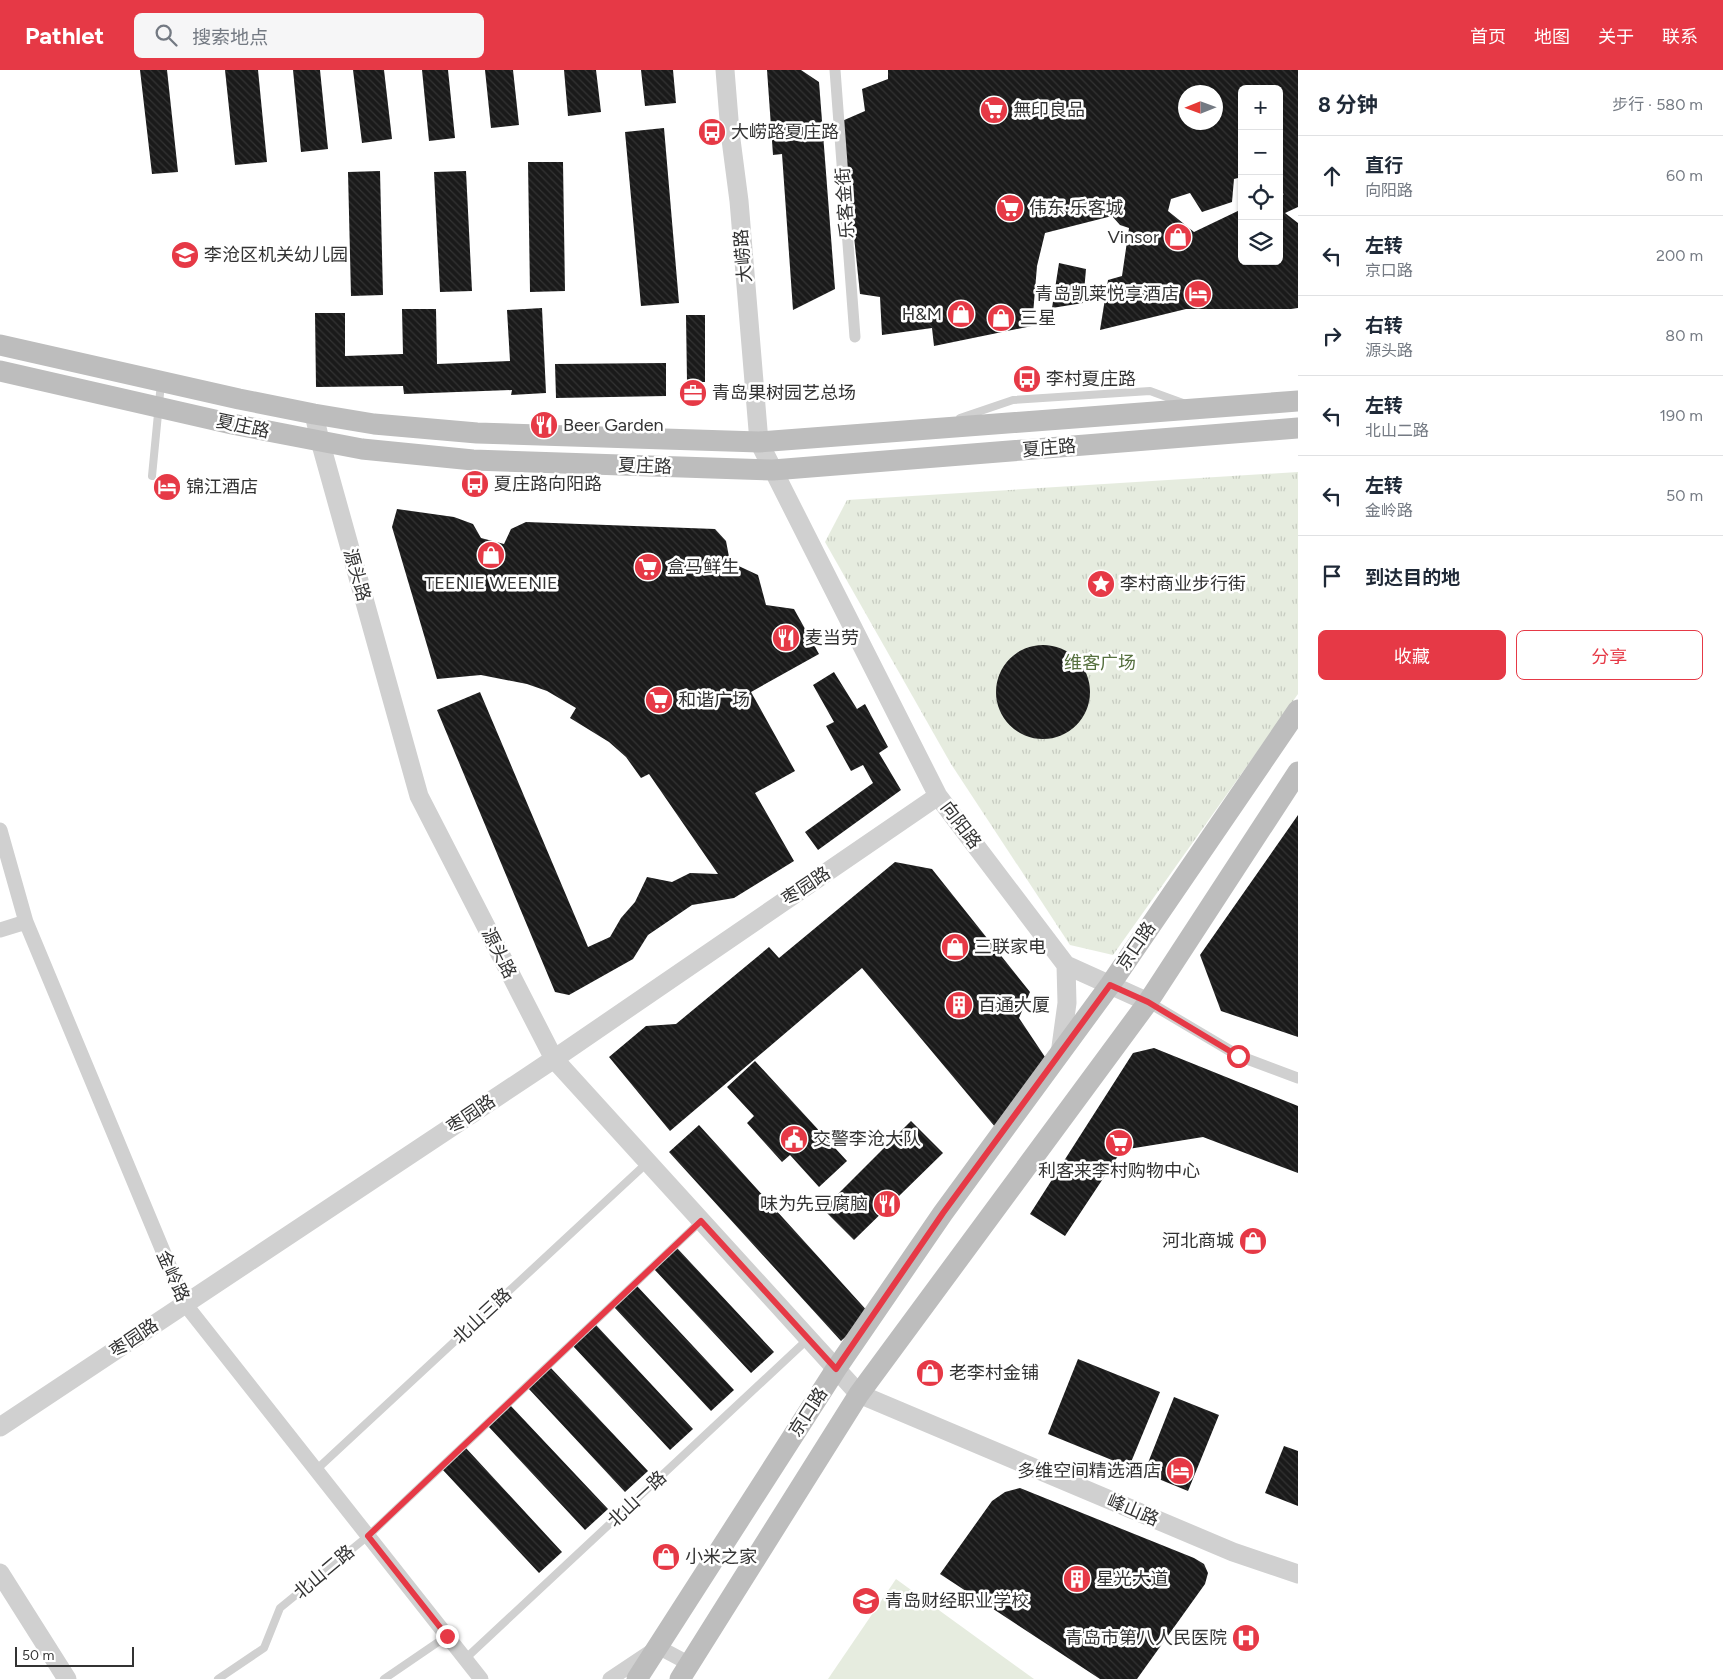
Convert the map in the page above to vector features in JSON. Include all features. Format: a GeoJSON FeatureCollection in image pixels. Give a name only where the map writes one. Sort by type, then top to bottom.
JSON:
{"type":"FeatureCollection","features":[{"type":"Feature","properties":{"kind":"main road","name":"夏庄路"},"geometry":{"type":"LineString","coordinates":[[0,345],[314,414],[374,424],[477,433],[759,442],[1298,401]]}},
{"type":"Feature","properties":{"kind":"main road","name":"夏庄路"},"geometry":{"type":"LineString","coordinates":[[0,371],[232,424],[362,449],[473,460],[773,470],[1298,428]]}},
{"type":"Feature","properties":{"kind":"main road","name":"京口路"},"geometry":{"type":"LineString","coordinates":[[637,1679],[836,1369],[943,1213],[1110,985],[1298,710]]}},
{"type":"Feature","properties":{"kind":"main road","name":"京口路"},"geometry":{"type":"LineString","coordinates":[[685,1671],[858,1394],[1148,1002],[1297,774]]}},
{"type":"Feature","properties":{"kind":"street","name":"大崂路"},"geometry":{"type":"LineString","coordinates":[[725,70],[730,132],[739,201],[759,442]]}},
{"type":"Feature","properties":{"kind":"street","name":"乐客金街"},"geometry":{"type":"LineString","coordinates":[[835,70],[855,337]]}},
{"type":"Feature","properties":{"kind":"street","name":"源头路"},"geometry":{"type":"LineString","coordinates":[[314,414],[419,796],[554,1058],[858,1394]]}},
{"type":"Feature","properties":{"kind":"street","name":"向阳路"},"geometry":{"type":"LineString","coordinates":[[759,442],[938,796],[1066,965],[1148,1002],[1238,1056],[1298,1078]]}},
{"type":"Feature","properties":{"kind":"street","name":"枣园路"},"geometry":{"type":"LineString","coordinates":[[0,1427],[554,1058],[938,796]]}},
{"type":"Feature","properties":{"kind":"street","name":"金岭路"},"geometry":{"type":"LineString","coordinates":[[0,830],[26,922],[185,1304],[481,1679]]}},
{"type":"Feature","properties":{"kind":"street"},"geometry":{"type":"LineString","coordinates":[[0,930],[26,922]]}},
{"type":"Feature","properties":{"kind":"street"},"geometry":{"type":"LineString","coordinates":[[1060,1054],[1067,1003],[1066,965]]}},
{"type":"Feature","properties":{"kind":"street","name":"峰山路"},"geometry":{"type":"LineString","coordinates":[[858,1394],[1233,1552],[1298,1574]]}},
{"type":"Feature","properties":{"kind":"street"},"geometry":{"type":"LineString","coordinates":[[0,1573],[67,1679]]}},
{"type":"Feature","properties":{"kind":"street"},"geometry":{"type":"LineString","coordinates":[[610,1679],[658,1647],[685,1671]]}},
{"type":"Feature","properties":{"kind":"lane"},"geometry":{"type":"LineString","coordinates":[[152,476],[161,381]]}},
{"type":"Feature","properties":{"kind":"lane","name":"北山三路"},"geometry":{"type":"LineString","coordinates":[[316,1470],[648,1162]]}},
{"type":"Feature","properties":{"kind":"lane","name":"北山二路"},"geometry":{"type":"LineString","coordinates":[[218,1679],[264,1648],[280,1608],[368,1536],[701,1221]]}},
{"type":"Feature","properties":{"kind":"lane","name":"北山一路"},"geometry":{"type":"LineString","coordinates":[[465,1659],[808,1339]]}},
{"type":"Feature","properties":{"kind":"lane"},"geometry":{"type":"LineString","coordinates":[[384,1679],[447,1636]]}},
{"type":"Feature","properties":{"kind":"green space","name":"维客广场"},"geometry":{"type":"Polygon","coordinates":[[[1298,472],[1298,694],[1113,955],[1070,945],[951,764],[825,542],[847,500],[1298,472]]]}},
{"type":"Feature","properties":{"kind":"green space"},"geometry":{"type":"Polygon","coordinates":[[[896,1579],[1034,1679],[828,1679],[896,1579]]]}},
{"type":"Feature","properties":{"kind":"building"},"geometry":{"type":"Polygon","coordinates":[[[140,70],[167,70],[178,172],[152,174],[140,70]]]}},
{"type":"Feature","properties":{"kind":"building"},"geometry":{"type":"Polygon","coordinates":[[[225,70],[258,70],[267,162],[235,165],[225,70]]]}},
{"type":"Feature","properties":{"kind":"building"},"geometry":{"type":"Polygon","coordinates":[[[293,70],[320,70],[328,149],[301,152],[293,70]]]}},
{"type":"Feature","properties":{"kind":"building"},"geometry":{"type":"Polygon","coordinates":[[[353,70],[384,70],[392,139],[362,143],[353,70]]]}},
{"type":"Feature","properties":{"kind":"building"},"geometry":{"type":"Polygon","coordinates":[[[422,70],[448,70],[455,138],[429,141],[422,70]]]}},
{"type":"Feature","properties":{"kind":"building"},"geometry":{"type":"Polygon","coordinates":[[[485,70],[513,70],[519,125],[491,128],[485,70]]]}},
{"type":"Feature","properties":{"kind":"building"},"geometry":{"type":"Polygon","coordinates":[[[564,70],[596,70],[601,112],[568,116],[564,70]]]}},
{"type":"Feature","properties":{"kind":"building"},"geometry":{"type":"Polygon","coordinates":[[[641,70],[673,70],[676,103],[645,106],[641,70]]]}},
{"type":"Feature","properties":{"kind":"building"},"geometry":{"type":"Polygon","coordinates":[[[767,70],[801,70],[819,82],[835,289],[793,310],[782,154],[773,155],[767,70]]]}},
{"type":"Feature","properties":{"kind":"building","name":"伟东·乐客城"},"geometry":{"type":"Polygon","coordinates":[[[888,70],[1298,70],[1298,207],[1285,213],[1298,223],[1298,308],[1186,309],[1100,330],[1108,280],[1122,276],[1129,228],[1120,225],[1112,216],[1045,233],[1037,266],[1032,326],[934,346],[932,328],[882,335],[880,297],[860,294],[842,121],[865,111],[862,89],[888,79],[888,70]]]}},
{"type":"Feature","properties":{"kind":"building"},"geometry":{"type":"Polygon","coordinates":[[[664,128],[679,303],[641,306],[625,132],[664,128]]]}},
{"type":"Feature","properties":{"kind":"building"},"geometry":{"type":"Polygon","coordinates":[[[528,162],[563,162],[565,291],[530,292],[528,162]]]}},
{"type":"Feature","properties":{"kind":"building"},"geometry":{"type":"Polygon","coordinates":[[[380,171],[383,295],[351,296],[348,172],[380,171]]]}},
{"type":"Feature","properties":{"kind":"building"},"geometry":{"type":"Polygon","coordinates":[[[466,171],[472,291],[440,292],[434,172],[466,171]]]}},
{"type":"Feature","properties":{"kind":"building"},"geometry":{"type":"Polygon","coordinates":[[[1059,263],[1086,269],[1083,303],[1052,308],[1059,263]]]}},
{"type":"Feature","properties":{"kind":"building"},"geometry":{"type":"Polygon","coordinates":[[[542,308],[546,393],[511,395],[512,390],[404,394],[403,386],[316,387],[315,313],[345,313],[345,356],[403,354],[402,309],[436,309],[437,364],[510,361],[507,310],[542,308]]]}},
{"type":"Feature","properties":{"kind":"building"},"geometry":{"type":"Polygon","coordinates":[[[686,315],[705,315],[705,382],[687,382],[686,315]]]}},
{"type":"Feature","properties":{"kind":"building"},"geometry":{"type":"Polygon","coordinates":[[[666,363],[666,396],[556,398],[555,364],[666,363]]]}},
{"type":"Feature","properties":{"kind":"building","name":"和谐广场"},"geometry":{"type":"Polygon","coordinates":[[[397,509],[454,517],[473,524],[481,538],[504,544],[511,529],[526,522],[715,529],[726,541],[730,562],[758,575],[766,605],[794,609],[819,654],[751,692],[795,771],[755,793],[794,861],[734,898],[692,905],[648,935],[633,959],[569,995],[555,992],[437,710],[480,692],[588,947],[610,937],[621,918],[635,902],[647,877],[672,882],[690,873],[718,874],[649,774],[641,778],[626,757],[609,742],[570,718],[576,708],[547,691],[527,684],[481,675],[437,679],[392,527],[397,509]]]}},
{"type":"Feature","properties":{"kind":"building"},"geometry":{"type":"Polygon","coordinates":[[[1043,645],[1061,648],[1076,659],[1087,674],[1090,692],[1087,710],[1076,725],[1061,736],[1043,739],[1025,736],[1010,725],[999,710],[996,692],[999,674],[1010,659],[1025,648],[1043,645]]]}},
{"type":"Feature","properties":{"kind":"building"},"geometry":{"type":"Polygon","coordinates":[[[834,672],[857,709],[865,704],[888,747],[879,753],[901,790],[818,850],[805,832],[873,783],[863,765],[851,771],[826,726],[834,722],[813,685],[834,672]]]}},
{"type":"Feature","properties":{"kind":"building"},"geometry":{"type":"Polygon","coordinates":[[[1298,815],[1298,1037],[1221,1011],[1200,955],[1298,815]]]}},
{"type":"Feature","properties":{"kind":"building","name":"百通大厦"},"geometry":{"type":"Polygon","coordinates":[[[895,862],[932,869],[1030,992],[1019,1018],[1045,1057],[996,1128],[862,968],[670,1131],[609,1057],[646,1026],[676,1024],[769,947],[779,958],[895,862]]]}},
{"type":"Feature","properties":{"kind":"building","name":"利客来李村购物中心"},"geometry":{"type":"Polygon","coordinates":[[[1154,1048],[1298,1106],[1298,1173],[1203,1137],[1122,1150],[1065,1236],[1030,1214],[1133,1053],[1154,1048]]]}},
{"type":"Feature","properties":{"kind":"building","name":"交警李沧大队"},"geometry":{"type":"Polygon","coordinates":[[[755,1061],[847,1161],[819,1187],[790,1155],[782,1162],[747,1123],[754,1116],[727,1087],[755,1061]]]}},
{"type":"Feature","properties":{"kind":"building"},"geometry":{"type":"Polygon","coordinates":[[[911,1121],[943,1153],[854,1240],[823,1209],[911,1121]]]}},
{"type":"Feature","properties":{"kind":"building"},"geometry":{"type":"Polygon","coordinates":[[[699,1125],[870,1314],[841,1341],[669,1152],[699,1125]]]}},
{"type":"Feature","properties":{"kind":"building"},"geometry":{"type":"Polygon","coordinates":[[[677,1248],[774,1352],[751,1373],[654,1269],[677,1248]]]}},
{"type":"Feature","properties":{"kind":"building"},"geometry":{"type":"Polygon","coordinates":[[[637,1286],[734,1390],[711,1411],[614,1307],[637,1286]]]}},
{"type":"Feature","properties":{"kind":"building"},"geometry":{"type":"Polygon","coordinates":[[[596,1325],[693,1429],[670,1450],[573,1346],[596,1325]]]}},
{"type":"Feature","properties":{"kind":"building"},"geometry":{"type":"Polygon","coordinates":[[[1078,1359],[1160,1392],[1129,1467],[1048,1434],[1078,1359]]]}},
{"type":"Feature","properties":{"kind":"building"},"geometry":{"type":"Polygon","coordinates":[[[550,1367],[648,1471],[625,1492],[528,1388],[550,1367]]]}},
{"type":"Feature","properties":{"kind":"building"},"geometry":{"type":"Polygon","coordinates":[[[1174,1397],[1219,1415],[1188,1491],[1144,1473],[1174,1397]]]}},
{"type":"Feature","properties":{"kind":"building"},"geometry":{"type":"Polygon","coordinates":[[[510,1405],[608,1509],[585,1530],[488,1426],[510,1405]]]}},
{"type":"Feature","properties":{"kind":"building"},"geometry":{"type":"Polygon","coordinates":[[[1284,1446],[1298,1451],[1298,1506],[1265,1493],[1284,1446]]]}},
{"type":"Feature","properties":{"kind":"building"},"geometry":{"type":"Polygon","coordinates":[[[465,1447],[562,1552],[539,1573],[442,1469],[465,1447]]]}},
{"type":"Feature","properties":{"kind":"building","name":"星光大道"},"geometry":{"type":"Polygon","coordinates":[[[1020,1488],[1194,1558],[1204,1564],[1208,1573],[1205,1584],[1137,1679],[1100,1679],[940,1574],[992,1501],[1005,1492],[1020,1488]]]}},
{"type":"Feature","properties":{"kind":"place","name":"無印良品"},"geometry":{"type":"Point","coordinates":[994,110]}},
{"type":"Feature","properties":{"kind":"place","name":"大崂路夏庄路"},"geometry":{"type":"Point","coordinates":[712,132]}},
{"type":"Feature","properties":{"kind":"place","name":"伟东·乐客城"},"geometry":{"type":"Point","coordinates":[1010,208]}},
{"type":"Feature","properties":{"kind":"place","name":"Vinsor"},"geometry":{"type":"Point","coordinates":[1178,237]}},
{"type":"Feature","properties":{"kind":"place","name":"李沧区机关幼儿园"},"geometry":{"type":"Point","coordinates":[185,255]}},
{"type":"Feature","properties":{"kind":"place","name":"青岛凯莱悦享酒店"},"geometry":{"type":"Point","coordinates":[1198,294]}},
{"type":"Feature","properties":{"kind":"place","name":"H&M"},"geometry":{"type":"Point","coordinates":[961,314]}},
{"type":"Feature","properties":{"kind":"place","name":"三星"},"geometry":{"type":"Point","coordinates":[1001,318]}},
{"type":"Feature","properties":{"kind":"place","name":"李村夏庄路"},"geometry":{"type":"Point","coordinates":[1027,379]}},
{"type":"Feature","properties":{"kind":"place","name":"青岛果树园艺总场"},"geometry":{"type":"Point","coordinates":[693,393]}},
{"type":"Feature","properties":{"kind":"place","name":"Beer Garden"},"geometry":{"type":"Point","coordinates":[544,425]}},
{"type":"Feature","properties":{"kind":"place","name":"夏庄路向阳路"},"geometry":{"type":"Point","coordinates":[475,484]}},
{"type":"Feature","properties":{"kind":"place","name":"锦江酒店"},"geometry":{"type":"Point","coordinates":[167,487]}},
{"type":"Feature","properties":{"kind":"place","name":"TEENIE WEENIE"},"geometry":{"type":"Point","coordinates":[491,555]}},
{"type":"Feature","properties":{"kind":"place","name":"盒马鲜生"},"geometry":{"type":"Point","coordinates":[648,567]}},
{"type":"Feature","properties":{"kind":"place","name":"李村商业步行街"},"geometry":{"type":"Point","coordinates":[1101,584]}},
{"type":"Feature","properties":{"kind":"place","name":"麦当劳"},"geometry":{"type":"Point","coordinates":[786,638]}},
{"type":"Feature","properties":{"kind":"place","name":"和谐广场"},"geometry":{"type":"Point","coordinates":[659,700]}},
{"type":"Feature","properties":{"kind":"place","name":"三联家电"},"geometry":{"type":"Point","coordinates":[955,947]}},
{"type":"Feature","properties":{"kind":"place","name":"百通大厦"},"geometry":{"type":"Point","coordinates":[959,1005]}},
{"type":"Feature","properties":{"kind":"place","name":"交警李沧大队"},"geometry":{"type":"Point","coordinates":[794,1139]}},
{"type":"Feature","properties":{"kind":"place","name":"利客来李村购物中心"},"geometry":{"type":"Point","coordinates":[1119,1143]}},
{"type":"Feature","properties":{"kind":"place","name":"味为先豆腐脑"},"geometry":{"type":"Point","coordinates":[887,1204]}},
{"type":"Feature","properties":{"kind":"place","name":"河北商城"},"geometry":{"type":"Point","coordinates":[1253,1241]}},
{"type":"Feature","properties":{"kind":"place","name":"老李村金铺"},"geometry":{"type":"Point","coordinates":[930,1373]}},
{"type":"Feature","properties":{"kind":"place","name":"多维空间精选酒店"},"geometry":{"type":"Point","coordinates":[1180,1471]}},
{"type":"Feature","properties":{"kind":"place","name":"小米之家"},"geometry":{"type":"Point","coordinates":[666,1557]}},
{"type":"Feature","properties":{"kind":"place","name":"星光大道"},"geometry":{"type":"Point","coordinates":[1077,1579]}},
{"type":"Feature","properties":{"kind":"place","name":"青岛财经职业学校"},"geometry":{"type":"Point","coordinates":[866,1601]}},
{"type":"Feature","properties":{"kind":"place","name":"青岛市第八人民医院"},"geometry":{"type":"Point","coordinates":[1246,1638]}},
{"type":"Feature","properties":{"kind":"route"},"geometry":{"type":"LineString","coordinates":[[447,1636],[368,1536],[701,1221],[836,1369],[943,1213],[1110,985],[1148,1002],[1238,1056]]}}]}
